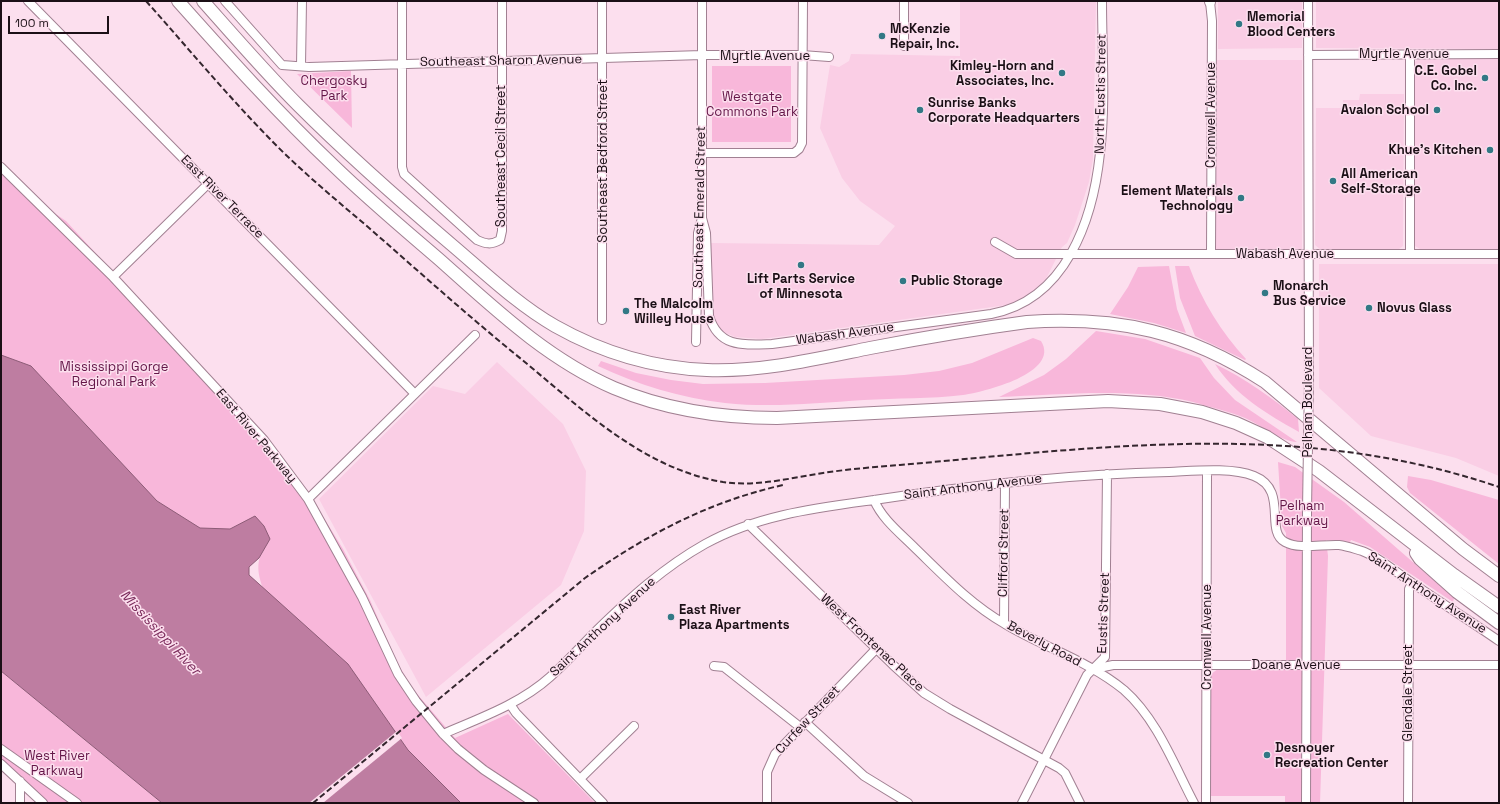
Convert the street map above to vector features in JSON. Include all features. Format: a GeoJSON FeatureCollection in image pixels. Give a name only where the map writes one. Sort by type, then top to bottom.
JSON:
{"type":"FeatureCollection","features":[{"type":"Feature","properties":{"kind":"highway"},"geometry":{"type":"LineString","coordinates":[[178,1],[257,89],[332,165],[502,316],[559,359],[616,389],[674,407],[703,413],[741,417],[805,416],[1108,401],[1143,402],[1183,408],[1222,418],[1274,441],[1318,471],[1499,607]]}},
{"type":"Feature","properties":{"kind":"highway"},"geometry":{"type":"LineString","coordinates":[[203,1],[301,108],[423,220],[487,276],[531,310],[557,327],[596,346],[630,358],[663,366],[704,370],[736,370],[789,363],[1003,325],[1060,320],[1101,321],[1157,331],[1190,342],[1242,367],[1282,394],[1463,550],[1499,576]]}},
{"type":"Feature","properties":{"kind":"highway"},"geometry":{"type":"LineString","coordinates":[[1408,540],[1420,558],[1457,592],[1499,623]]}},
{"type":"Feature","properties":{"kind":"street","name":"East River Terrace"},"geometry":{"type":"LineString","coordinates":[[28,1],[209,183],[415,394]]}},
{"type":"Feature","properties":{"kind":"street","name":"Southeast Sharon Avenue"},"geometry":{"type":"LineString","coordinates":[[225,1],[282,65],[402,64],[702,56]]}},
{"type":"Feature","properties":{"kind":"street"},"geometry":{"type":"LineString","coordinates":[[301,66],[302,1]]}},
{"type":"Feature","properties":{"kind":"street"},"geometry":{"type":"LineString","coordinates":[[402,1],[402,64]]}},
{"type":"Feature","properties":{"kind":"street","name":"Southeast Cecil Street"},"geometry":{"type":"LineString","coordinates":[[402,64],[402,167],[404,174],[477,240],[486,244],[494,243],[500,240],[502,1]]}},
{"type":"Feature","properties":{"kind":"street","name":"Southeast Bedford Street"},"geometry":{"type":"LineString","coordinates":[[602,1],[602,320]]}},
{"type":"Feature","properties":{"kind":"street","name":"Southeast Emerald Street"},"geometry":{"type":"LineString","coordinates":[[696,342],[698,233],[702,218],[702,1]]}},
{"type":"Feature","properties":{"kind":"street"},"geometry":{"type":"LineString","coordinates":[[701,153],[794,153],[799,149],[802,143],[803,1]]}},
{"type":"Feature","properties":{"kind":"street"},"geometry":{"type":"LineString","coordinates":[[904,1],[904,46]]}},
{"type":"Feature","properties":{"kind":"street","name":"North Eustis Street"},"geometry":{"type":"LineString","coordinates":[[1070,254],[1079,235],[1094,192],[1102,132],[1102,1]]}},
{"type":"Feature","properties":{"kind":"street","name":"Cromwell Avenue"},"geometry":{"type":"LineString","coordinates":[[1209,254],[1212,21],[1210,1]]}},
{"type":"Feature","properties":{"kind":"street","name":"Pelham Boulevard"},"geometry":{"type":"LineString","coordinates":[[1306,803],[1309,378],[1308,1]]}},
{"type":"Feature","properties":{"kind":"street"},"geometry":{"type":"LineString","coordinates":[[1410,54],[1410,253]]}},
{"type":"Feature","properties":{"kind":"street","name":"Myrtle Avenue"},"geometry":{"type":"LineString","coordinates":[[1308,55],[1499,54]]}},
{"type":"Feature","properties":{"kind":"street","name":"Myrtle Avenue"},"geometry":{"type":"LineString","coordinates":[[702,56],[802,55],[829,57]]}},
{"type":"Feature","properties":{"kind":"street","name":"East River Parkway"},"geometry":{"type":"LineString","coordinates":[[1,166],[113,277],[264,440],[308,499],[362,597],[398,674],[416,701],[444,734],[484,770],[534,803]]}},
{"type":"Feature","properties":{"kind":"street"},"geometry":{"type":"LineString","coordinates":[[113,277],[209,183]]}},
{"type":"Feature","properties":{"kind":"street","name":"Wabash Avenue"},"geometry":{"type":"LineString","coordinates":[[702,218],[706,233],[708,316],[712,328],[720,337],[745,345],[772,344],[1003,312],[1024,303],[1042,292],[1057,275],[1070,254]]}},
{"type":"Feature","properties":{"kind":"street","name":"Wabash Avenue"},"geometry":{"type":"LineString","coordinates":[[995,242],[1016,254],[1499,254]]}},
{"type":"Feature","properties":{"kind":"street"},"geometry":{"type":"LineString","coordinates":[[308,499],[474,335]]}},
{"type":"Feature","properties":{"kind":"street","name":"Cromwell Avenue"},"geometry":{"type":"LineString","coordinates":[[1206,803],[1208,665],[1207,471]]}},
{"type":"Feature","properties":{"kind":"street","name":"Saint Anthony Avenue"},"geometry":{"type":"LineString","coordinates":[[444,734],[510,704],[548,678],[637,592],[664,570],[714,539],[748,524],[795,512],[936,490],[1107,474],[1207,471],[1241,473],[1258,477],[1272,494],[1275,506],[1276,527],[1279,537],[1286,543],[1307,546],[1340,545],[1368,554],[1499,641]]}},
{"type":"Feature","properties":{"kind":"street","name":"Eustis Street"},"geometry":{"type":"LineString","coordinates":[[1022,803],[1087,675],[1094,670],[1105,657],[1107,474]]}},
{"type":"Feature","properties":{"kind":"street","name":"Clifford Street"},"geometry":{"type":"LineString","coordinates":[[1004,623],[1005,483]]}},
{"type":"Feature","properties":{"kind":"street","name":"Beverly Road"},"geometry":{"type":"LineString","coordinates":[[874,500],[882,515],[946,578],[980,607],[1004,623],[1094,670],[1124,690],[1155,727],[1194,803]]}},
{"type":"Feature","properties":{"kind":"street","name":"West Frontenac Place"},"geometry":{"type":"LineString","coordinates":[[748,524],[876,650],[909,680],[943,705],[1045,760],[1065,773],[1080,803]]}},
{"type":"Feature","properties":{"kind":"street","name":"Glendale Street"},"geometry":{"type":"LineString","coordinates":[[1408,803],[1409,589],[1412,583]]}},
{"type":"Feature","properties":{"kind":"street","name":"Curfew Street"},"geometry":{"type":"LineString","coordinates":[[767,803],[767,780],[770,763],[780,748],[876,650]]}},
{"type":"Feature","properties":{"kind":"street","name":"Doane Avenue"},"geometry":{"type":"LineString","coordinates":[[1094,670],[1113,665],[1499,665]]}},
{"type":"Feature","properties":{"kind":"street"},"geometry":{"type":"LineString","coordinates":[[714,666],[724,667],[802,725],[864,776],[908,803]]}},
{"type":"Feature","properties":{"kind":"street"},"geometry":{"type":"LineString","coordinates":[[510,704],[516,713],[603,803]]}},
{"type":"Feature","properties":{"kind":"street"},"geometry":{"type":"LineString","coordinates":[[580,779],[634,726]]}},
{"type":"Feature","properties":{"kind":"street"},"geometry":{"type":"LineString","coordinates":[[1,749],[77,803]]}},
{"type":"Feature","properties":{"kind":"street"},"geometry":{"type":"LineString","coordinates":[[1,764],[43,803]]}},
{"type":"Feature","properties":{"kind":"street"},"geometry":{"type":"LineString","coordinates":[[20,781],[20,803]]}},
{"type":"Feature","properties":{"kind":"shaded area"},"geometry":{"type":"Polygon","coordinates":[[[960,1],[1096,1],[1093,159],[1089,182],[1075,225],[1067,243],[1062,247],[1046,279],[1029,295],[1007,305],[762,339],[735,337],[717,329],[711,313],[711,243],[879,245],[895,226],[860,201],[842,178],[820,128],[830,65],[839,67],[849,61],[851,54],[960,56],[960,1]]]}},
{"type":"Feature","properties":{"kind":"shaded area"},"geometry":{"type":"Polygon","coordinates":[[[1218,1],[1302,1],[1302,48],[1218,49],[1218,1]]]}},
{"type":"Feature","properties":{"kind":"shaded area"},"geometry":{"type":"Polygon","coordinates":[[[1316,1],[1499,1],[1499,49],[1316,48],[1316,1]]]}},
{"type":"Feature","properties":{"kind":"shaded area"},"geometry":{"type":"Polygon","coordinates":[[[1419,58],[1499,59],[1499,249],[1420,249],[1415,246],[1414,63],[1419,58]]]}},
{"type":"Feature","properties":{"kind":"shaded area"},"geometry":{"type":"Polygon","coordinates":[[[1215,60],[1302,60],[1302,249],[1216,250],[1215,60]]]}},
{"type":"Feature","properties":{"kind":"shaded area"},"geometry":{"type":"Polygon","coordinates":[[[1360,94],[1404,94],[1403,246],[1399,249],[1321,250],[1315,245],[1316,108],[1343,108],[1343,100],[1359,100],[1360,94]]]}},
{"type":"Feature","properties":{"kind":"shaded area"},"geometry":{"type":"Polygon","coordinates":[[[1319,264],[1499,264],[1499,476],[1456,458],[1371,436],[1319,388],[1319,264]]]}},
{"type":"Feature","properties":{"kind":"shaded area"},"geometry":{"type":"Polygon","coordinates":[[[497,362],[563,424],[586,471],[584,531],[561,585],[426,697],[319,499],[433,386],[465,394],[497,362]]]}},
{"type":"Feature","properties":{"kind":"green space","name":"Westgate Commons Park"},"geometry":{"type":"Polygon","coordinates":[[[712,66],[791,66],[791,142],[712,142],[712,66]]]}},
{"type":"Feature","properties":{"kind":"green space","name":"Chergosky Park"},"geometry":{"type":"Polygon","coordinates":[[[351,71],[352,128],[297,74],[351,71]]]}},
{"type":"Feature","properties":{"kind":"green space","name":"Mississippi Gorge Regional Park"},"geometry":{"type":"Polygon","coordinates":[[[1,174],[15,186],[66,221],[272,445],[316,505],[343,549],[370,600],[398,664],[412,688],[455,738],[508,714],[595,803],[456,803],[265,595],[258,568],[260,556],[266,541],[194,530],[99,456],[1,359],[1,174]]]}},
{"type":"Feature","properties":{"kind":"green space"},"geometry":{"type":"Polygon","coordinates":[[[1169,266],[1177,309],[1186,333],[1154,323],[1110,314],[1128,287],[1138,267],[1169,266]]]}},
{"type":"Feature","properties":{"kind":"green space"},"geometry":{"type":"Polygon","coordinates":[[[1175,266],[1189,266],[1200,292],[1213,316],[1228,338],[1246,359],[1245,360],[1195,336],[1180,298],[1175,266]]]}},
{"type":"Feature","properties":{"kind":"green space"},"geometry":{"type":"Polygon","coordinates":[[[1096,331],[1145,339],[1200,358],[1214,378],[1235,400],[1297,442],[1277,436],[1251,421],[1226,411],[1169,397],[1121,393],[1096,393],[999,397],[1044,375],[1066,359],[1096,331]]]}},
{"type":"Feature","properties":{"kind":"green space"},"geometry":{"type":"Polygon","coordinates":[[[1033,338],[1041,341],[1044,352],[1040,363],[1031,371],[1017,379],[987,390],[963,395],[939,397],[777,405],[725,403],[692,398],[660,390],[598,366],[601,361],[636,373],[671,380],[703,384],[765,383],[904,375],[939,371],[972,363],[1033,338]]]}},
{"type":"Feature","properties":{"kind":"green space"},"geometry":{"type":"Polygon","coordinates":[[[1215,364],[1258,389],[1298,419],[1299,432],[1252,403],[1232,385],[1215,364]]]}},
{"type":"Feature","properties":{"kind":"green space","name":"Pelham Parkway"},"geometry":{"type":"Polygon","coordinates":[[[1278,462],[1295,467],[1344,502],[1454,598],[1453,602],[1370,547],[1351,540],[1350,542],[1326,540],[1328,556],[1320,803],[1285,803],[1285,796],[1210,796],[1211,674],[1218,669],[1286,669],[1286,533],[1282,526],[1278,462]]]}},
{"type":"Feature","properties":{"kind":"green space"},"geometry":{"type":"Polygon","coordinates":[[[1408,476],[1431,480],[1499,500],[1499,564],[1410,493],[1407,487],[1408,476]]]}},
{"type":"Feature","properties":{"kind":"green space","name":"West River Parkway"},"geometry":{"type":"Polygon","coordinates":[[[1,671],[162,803],[48,803],[1,759],[1,671]]]}},
{"type":"Feature","properties":{"kind":"water","name":"Mississippi River"},"geometry":{"type":"Polygon","coordinates":[[[1,355],[31,366],[157,501],[200,528],[230,529],[255,516],[264,526],[270,539],[259,558],[249,567],[249,575],[348,664],[408,750],[461,803],[162,803],[1,671],[1,355]]]}},
{"type":"Feature","properties":{"kind":"pier"},"geometry":{"type":"Polygon","coordinates":[[[397,731],[402,738],[323,803],[309,803],[397,731]]]}},
{"type":"Feature","properties":{"kind":"railway"},"geometry":{"type":"LineString","coordinates":[[146,1],[207,71],[282,151],[459,307],[562,394],[612,432],[637,449],[664,463],[693,475],[723,482],[761,483],[852,469],[1052,451],[1127,446],[1201,444],[1276,445],[1350,452],[1424,466],[1499,487]]}},
{"type":"Feature","properties":{"kind":"railway"},"geometry":{"type":"LineString","coordinates":[[313,803],[585,578],[632,547],[680,521],[729,501],[783,485]]}},
{"type":"Feature","properties":{"kind":"place","name":"Memorial Blood Centers"},"geometry":{"type":"Point","coordinates":[1239,24]}},
{"type":"Feature","properties":{"kind":"place","name":"McKenzie Repair, Inc."},"geometry":{"type":"Point","coordinates":[882,36]}},
{"type":"Feature","properties":{"kind":"place","name":"Kimley-Horn and Associates, Inc."},"geometry":{"type":"Point","coordinates":[1062,73]}},
{"type":"Feature","properties":{"kind":"place","name":"C.E. Gobel Co. Inc."},"geometry":{"type":"Point","coordinates":[1485,78]}},
{"type":"Feature","properties":{"kind":"place","name":"Sunrise Banks Corporate Headquarters"},"geometry":{"type":"Point","coordinates":[920,110]}},
{"type":"Feature","properties":{"kind":"place","name":"Avalon School"},"geometry":{"type":"Point","coordinates":[1437,110]}},
{"type":"Feature","properties":{"kind":"place","name":"Khue's Kitchen"},"geometry":{"type":"Point","coordinates":[1490,150]}},
{"type":"Feature","properties":{"kind":"place","name":"All American Self-Storage"},"geometry":{"type":"Point","coordinates":[1333,181]}},
{"type":"Feature","properties":{"kind":"place","name":"Element Materials Technology"},"geometry":{"type":"Point","coordinates":[1241,198]}},
{"type":"Feature","properties":{"kind":"place","name":"Lift Parts Service of Minnesota"},"geometry":{"type":"Point","coordinates":[801,265]}},
{"type":"Feature","properties":{"kind":"place","name":"Public Storage"},"geometry":{"type":"Point","coordinates":[903,281]}},
{"type":"Feature","properties":{"kind":"place","name":"Monarch Bus Service"},"geometry":{"type":"Point","coordinates":[1265,293]}},
{"type":"Feature","properties":{"kind":"place","name":"Novus Glass"},"geometry":{"type":"Point","coordinates":[1369,308]}},
{"type":"Feature","properties":{"kind":"place","name":"The Malcolm Willey House"},"geometry":{"type":"Point","coordinates":[626,311]}},
{"type":"Feature","properties":{"kind":"place","name":"East River Plaza Apartments"},"geometry":{"type":"Point","coordinates":[671,617]}},
{"type":"Feature","properties":{"kind":"place","name":"Desnoyer Recreation Center"},"geometry":{"type":"Point","coordinates":[1267,755]}}]}
